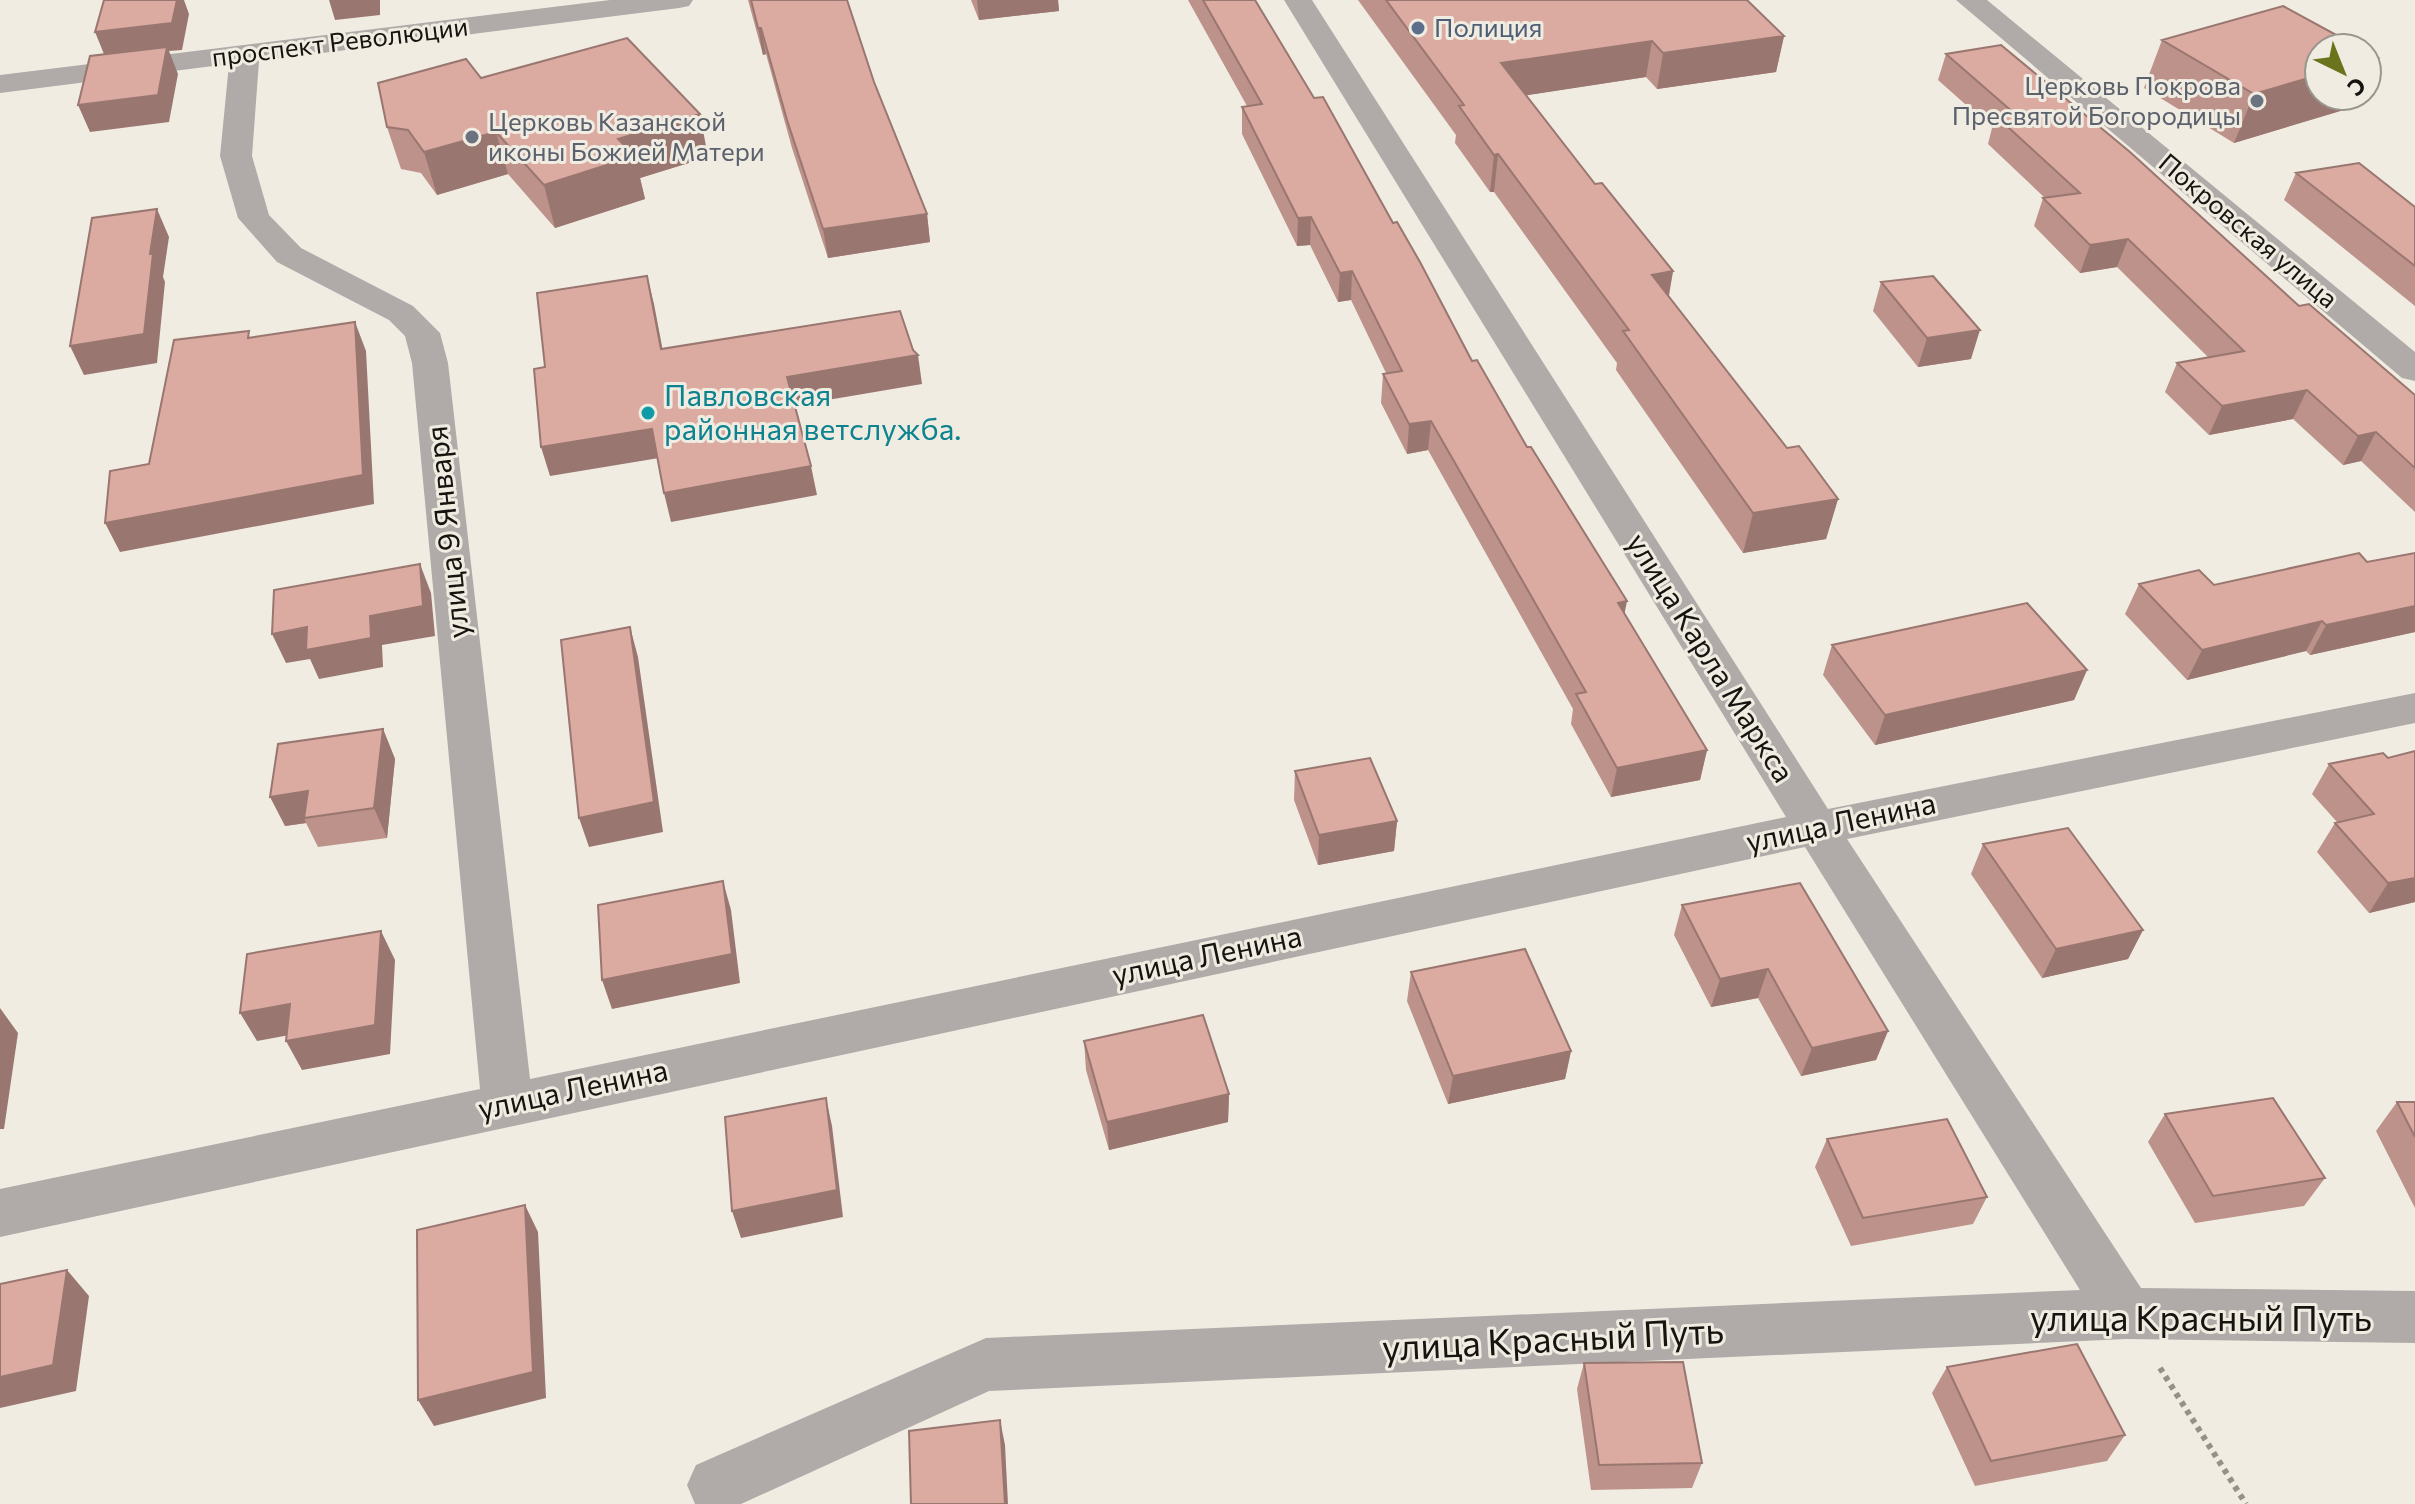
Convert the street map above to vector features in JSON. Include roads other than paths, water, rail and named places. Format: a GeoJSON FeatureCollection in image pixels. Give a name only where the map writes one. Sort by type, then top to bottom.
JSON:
{"type":"FeatureCollection","features":[{"type":"Feature","properties":{"kind":"street"},"geometry":{"type":"LineString","coordinates":[[428,0],[428,31]]}},
{"type":"Feature","properties":{"kind":"street","name":"проспект Революции"},"geometry":{"type":"LineString","coordinates":[[0,84],[679,0]]}},
{"type":"Feature","properties":{"kind":"street","name":"улица Карла Маркса"},"geometry":{"type":"LineString","coordinates":[[1298,0],[1816,828],[2126,1313]]}},
{"type":"Feature","properties":{"kind":"street","name":"Покровская улица"},"geometry":{"type":"LineString","coordinates":[[1970,0],[2415,370]]}},
{"type":"Feature","properties":{"kind":"street","name":"улица 9 Января"},"geometry":{"type":"LineString","coordinates":[[245,54],[236,156],[254,218],[289,255],[401,313],[422,333],[430,363],[507,1104]]}},
{"type":"Feature","properties":{"kind":"street","name":"улица Ленина"},"geometry":{"type":"LineString","coordinates":[[0,1213],[1816,828],[2415,708]]}},
{"type":"Feature","properties":{"kind":"street","name":"улица Красный Путь"},"geometry":{"type":"LineString","coordinates":[[717,1485],[986,1365],[2126,1313],[2415,1317]]}},
{"type":"Feature","properties":{"kind":"place","name":"Полиция"},"geometry":{"type":"Point","coordinates":[1418,28]}},
{"type":"Feature","properties":{"kind":"place","name":"Церковь Покрова Пресвятой Богородицы"},"geometry":{"type":"Point","coordinates":[2257,101]}},
{"type":"Feature","properties":{"kind":"place","name":"Церковь Казанской иконы Божией Матери"},"geometry":{"type":"Point","coordinates":[472,137]}},
{"type":"Feature","properties":{"kind":"place","name":"Павловская районная ветслужба."},"geometry":{"type":"Point","coordinates":[648,413]}}]}
